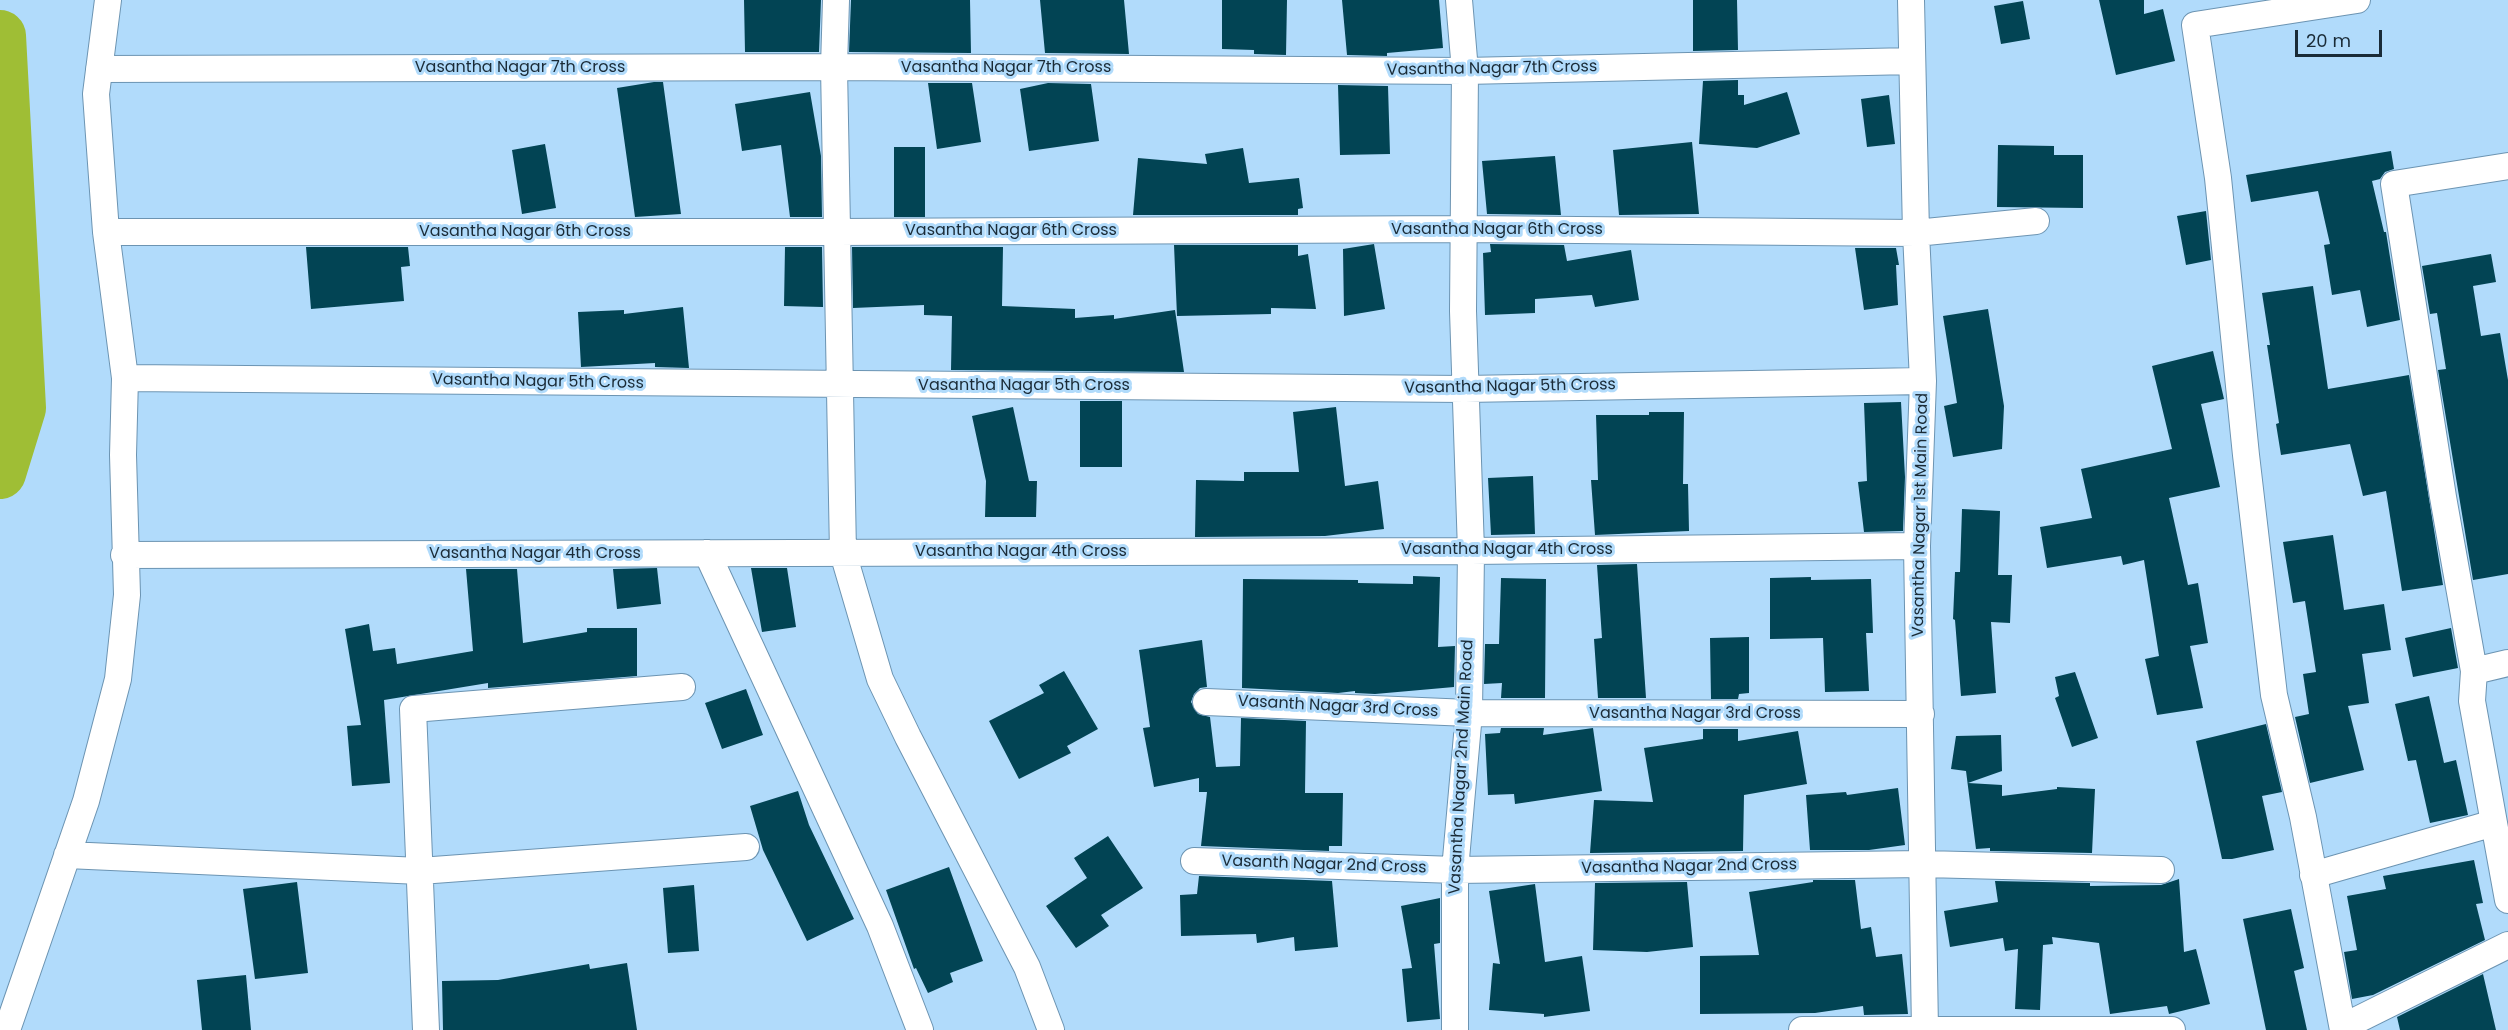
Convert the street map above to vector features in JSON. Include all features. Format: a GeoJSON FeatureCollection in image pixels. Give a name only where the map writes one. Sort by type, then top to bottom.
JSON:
{"type":"FeatureCollection","features":[{"type":"Feature","properties":{"kind":"street"},"geometry":{"type":"LineString","coordinates":[[7,1030],[86,801],[118,679],[127,595],[124,555],[125,378],[106,232],[96,93],[108,0]]}},
{"type":"Feature","properties":{"kind":"street"},"geometry":{"type":"LineString","coordinates":[[836,0],[834,67],[843,553],[880,679],[1027,967],[1051,1030]]}},
{"type":"Feature","properties":{"kind":"street","name":"Vasantha Nagar 2nd Main Road"},"geometry":{"type":"LineString","coordinates":[[1455,1030],[1455,870],[1469,713],[1471,550],[1463,311],[1465,71],[1459,0]]}},
{"type":"Feature","properties":{"kind":"street","name":"Vasantha Nagar 1st Main Road"},"geometry":{"type":"LineString","coordinates":[[1911,0],[1916,232],[1923,381],[1917,546],[1925,1030]]}},
{"type":"Feature","properties":{"kind":"street"},"geometry":{"type":"LineString","coordinates":[[2357,0],[2195,25],[2218,178],[2246,455],[2274,695],[2303,817],[2343,1028],[2508,945]]}},
{"type":"Feature","properties":{"kind":"street","name":"Vasantha Nagar 7th Cross"},"geometry":{"type":"LineString","coordinates":[[99,69],[834,67],[1465,71],[1912,61]]}},
{"type":"Feature","properties":{"kind":"street"},"geometry":{"type":"LineString","coordinates":[[2508,165],[2394,184],[2474,671],[2472,701],[2508,900]]}},
{"type":"Feature","properties":{"kind":"street","name":"Vasantha Nagar 6th Cross"},"geometry":{"type":"LineString","coordinates":[[106,232],[1465,229],[1916,232],[2036,221]]}},
{"type":"Feature","properties":{"kind":"street","name":"Vasantha Nagar 5th Cross"},"geometry":{"type":"LineString","coordinates":[[125,378],[1465,389],[1923,381]]}},
{"type":"Feature","properties":{"kind":"street","name":"Vasantha Nagar 4th Cross"},"geometry":{"type":"LineString","coordinates":[[124,555],[706,554],[1917,546]]}},
{"type":"Feature","properties":{"kind":"street"},"geometry":{"type":"LineString","coordinates":[[706,554],[880,926],[920,1030]]}},
{"type":"Feature","properties":{"kind":"street"},"geometry":{"type":"LineString","coordinates":[[2474,671],[2508,663]]}},
{"type":"Feature","properties":{"kind":"street"},"geometry":{"type":"LineString","coordinates":[[426,1030],[413,709],[682,687]]}},
{"type":"Feature","properties":{"kind":"street","name":"Vasanth Nagar 3rd Cross"},"geometry":{"type":"LineString","coordinates":[[1206,702],[1469,713]]}},
{"type":"Feature","properties":{"kind":"street","name":"Vasantha Nagar 3rd Cross"},"geometry":{"type":"LineString","coordinates":[[1469,713],[1921,714]]}},
{"type":"Feature","properties":{"kind":"street"},"geometry":{"type":"LineString","coordinates":[[2313,875],[2494,822]]}},
{"type":"Feature","properties":{"kind":"street"},"geometry":{"type":"LineString","coordinates":[[67,855],[420,871],[746,847]]}},
{"type":"Feature","properties":{"kind":"street","name":"Vasanth Nagar 2nd Cross"},"geometry":{"type":"LineString","coordinates":[[1194,861],[1455,870]]}},
{"type":"Feature","properties":{"kind":"street","name":"Vasantha Nagar 2nd Cross"},"geometry":{"type":"LineString","coordinates":[[1455,870],[1924,864],[2161,870]]}},
{"type":"Feature","properties":{"kind":"street"},"geometry":{"type":"LineString","coordinates":[[1802,1030],[2172,1030]]}},
{"type":"Feature","properties":{"kind":"building"},"geometry":{"type":"Polygon","coordinates":[[[744,0],[821,0],[819,52],[745,52],[744,0]]]}},
{"type":"Feature","properties":{"kind":"building"},"geometry":{"type":"Polygon","coordinates":[[[851,0],[970,0],[971,53],[849,52],[851,0]]]}},
{"type":"Feature","properties":{"kind":"building"},"geometry":{"type":"Polygon","coordinates":[[[1040,0],[1124,0],[1129,54],[1045,53],[1040,0]]]}},
{"type":"Feature","properties":{"kind":"building"},"geometry":{"type":"Polygon","coordinates":[[[1222,0],[1287,0],[1286,55],[1254,54],[1254,50],[1222,49],[1222,0]]]}},
{"type":"Feature","properties":{"kind":"building"},"geometry":{"type":"Polygon","coordinates":[[[1342,0],[1439,0],[1443,48],[1387,53],[1387,56],[1347,55],[1342,0]]]}},
{"type":"Feature","properties":{"kind":"building"},"geometry":{"type":"Polygon","coordinates":[[[1693,0],[1737,0],[1738,50],[1693,51],[1693,0]]]}},
{"type":"Feature","properties":{"kind":"building"},"geometry":{"type":"Polygon","coordinates":[[[2099,0],[2144,0],[2144,14],[2163,9],[2175,61],[2116,75],[2099,0]]]}},
{"type":"Feature","properties":{"kind":"building"},"geometry":{"type":"Polygon","coordinates":[[[2023,1],[2030,39],[2001,44],[1994,6],[2023,1]]]}},
{"type":"Feature","properties":{"kind":"building"},"geometry":{"type":"Polygon","coordinates":[[[1738,80],[1738,95],[1744,95],[1744,105],[1787,92],[1800,134],[1757,148],[1699,144],[1703,81],[1738,80]]]}},
{"type":"Feature","properties":{"kind":"building"},"geometry":{"type":"Polygon","coordinates":[[[663,82],[681,214],[635,217],[617,88],[663,82]]]}},
{"type":"Feature","properties":{"kind":"building"},"geometry":{"type":"Polygon","coordinates":[[[928,83],[972,83],[981,142],[937,149],[928,83]]]}},
{"type":"Feature","properties":{"kind":"building"},"geometry":{"type":"Polygon","coordinates":[[[1048,83],[1091,84],[1099,141],[1029,151],[1020,89],[1048,83]]]}},
{"type":"Feature","properties":{"kind":"building"},"geometry":{"type":"Polygon","coordinates":[[[1338,85],[1388,86],[1390,154],[1340,155],[1338,85]]]}},
{"type":"Feature","properties":{"kind":"building"},"geometry":{"type":"Polygon","coordinates":[[[810,92],[821,156],[822,217],[790,217],[781,145],[742,151],[735,104],[810,92]]]}},
{"type":"Feature","properties":{"kind":"building"},"geometry":{"type":"Polygon","coordinates":[[[1889,95],[1895,144],[1867,147],[1861,99],[1889,95]]]}},
{"type":"Feature","properties":{"kind":"building"},"geometry":{"type":"Polygon","coordinates":[[[1692,142],[1699,214],[1619,215],[1613,150],[1692,142]]]}},
{"type":"Feature","properties":{"kind":"building"},"geometry":{"type":"Polygon","coordinates":[[[545,144],[556,208],[522,214],[512,150],[545,144]]]}},
{"type":"Feature","properties":{"kind":"building"},"geometry":{"type":"Polygon","coordinates":[[[1998,145],[2054,146],[2054,155],[2083,155],[2083,208],[1997,207],[1998,145]]]}},
{"type":"Feature","properties":{"kind":"building"},"geometry":{"type":"Polygon","coordinates":[[[894,147],[925,147],[925,217],[894,217],[894,147]]]}},
{"type":"Feature","properties":{"kind":"building"},"geometry":{"type":"Polygon","coordinates":[[[1243,148],[1249,183],[1299,178],[1303,208],[1298,209],[1298,215],[1133,215],[1138,158],[1207,164],[1205,154],[1243,148]]]}},
{"type":"Feature","properties":{"kind":"building"},"geometry":{"type":"Polygon","coordinates":[[[2391,151],[2394,169],[2385,172],[2380,179],[2372,181],[2384,232],[2386,232],[2400,320],[2367,327],[2360,290],[2332,295],[2324,245],[2330,244],[2318,191],[2251,202],[2246,175],[2391,151]]]}},
{"type":"Feature","properties":{"kind":"building"},"geometry":{"type":"Polygon","coordinates":[[[1555,156],[1561,215],[1487,214],[1482,161],[1555,156]]]}},
{"type":"Feature","properties":{"kind":"building"},"geometry":{"type":"Polygon","coordinates":[[[2206,211],[2211,260],[2186,265],[2177,216],[2206,211]]]}},
{"type":"Feature","properties":{"kind":"building"},"geometry":{"type":"Polygon","coordinates":[[[1374,244],[1385,309],[1344,316],[1343,249],[1374,244]]]}},
{"type":"Feature","properties":{"kind":"building"},"geometry":{"type":"Polygon","coordinates":[[[1490,244],[1564,245],[1567,261],[1631,250],[1639,300],[1595,307],[1592,295],[1535,299],[1535,313],[1485,315],[1483,253],[1491,252],[1490,244]]]}},
{"type":"Feature","properties":{"kind":"building"},"geometry":{"type":"Polygon","coordinates":[[[1174,245],[1298,245],[1298,256],[1308,254],[1316,309],[1271,308],[1271,314],[1177,316],[1174,245]]]}},
{"type":"Feature","properties":{"kind":"building"},"geometry":{"type":"Polygon","coordinates":[[[306,247],[408,247],[410,266],[401,267],[404,301],[311,309],[306,247]]]}},
{"type":"Feature","properties":{"kind":"building"},"geometry":{"type":"Polygon","coordinates":[[[785,247],[822,247],[823,307],[784,306],[785,247]]]}},
{"type":"Feature","properties":{"kind":"building"},"geometry":{"type":"Polygon","coordinates":[[[852,247],[1003,247],[1002,306],[1075,309],[1075,318],[1114,315],[1114,319],[1175,310],[1184,372],[951,370],[952,316],[924,315],[924,305],[853,308],[852,247]]]}},
{"type":"Feature","properties":{"kind":"building"},"geometry":{"type":"Polygon","coordinates":[[[1855,248],[1896,248],[1899,265],[1896,265],[1898,305],[1864,310],[1855,248]]]}},
{"type":"Feature","properties":{"kind":"building"},"geometry":{"type":"Polygon","coordinates":[[[2491,254],[2496,282],[2473,286],[2481,336],[2500,333],[2508,380],[2508,574],[2473,580],[2438,370],[2446,369],[2437,313],[2430,314],[2422,266],[2491,254]]]}},
{"type":"Feature","properties":{"kind":"building"},"geometry":{"type":"Polygon","coordinates":[[[2313,286],[2328,389],[2409,375],[2443,585],[2402,591],[2386,491],[2363,496],[2350,444],[2281,455],[2276,424],[2279,423],[2267,345],[2270,345],[2262,293],[2313,286]]]}},
{"type":"Feature","properties":{"kind":"building"},"geometry":{"type":"Polygon","coordinates":[[[683,307],[689,368],[655,367],[655,363],[581,367],[578,312],[624,310],[624,314],[683,307]]]}},
{"type":"Feature","properties":{"kind":"building"},"geometry":{"type":"Polygon","coordinates":[[[1988,309],[2004,406],[2002,449],[1953,457],[1944,406],[1957,403],[1943,316],[1988,309]]]}},
{"type":"Feature","properties":{"kind":"building"},"geometry":{"type":"Polygon","coordinates":[[[2213,351],[2224,399],[2201,404],[2220,487],[2169,498],[2188,585],[2198,583],[2208,643],[2190,646],[2203,708],[2157,715],[2145,659],[2159,656],[2144,560],[2123,565],[2121,556],[2047,568],[2040,527],[2092,518],[2081,469],[2172,449],[2152,366],[2213,351]]]}},
{"type":"Feature","properties":{"kind":"building"},"geometry":{"type":"Polygon","coordinates":[[[1080,401],[1122,401],[1122,467],[1080,467],[1080,401]]]}},
{"type":"Feature","properties":{"kind":"building"},"geometry":{"type":"Polygon","coordinates":[[[1901,402],[1905,477],[1903,531],[1864,532],[1858,482],[1867,481],[1864,403],[1901,402]]]}},
{"type":"Feature","properties":{"kind":"building"},"geometry":{"type":"Polygon","coordinates":[[[1013,407],[1029,481],[1037,481],[1036,517],[985,517],[986,481],[972,416],[1013,407]]]}},
{"type":"Feature","properties":{"kind":"building"},"geometry":{"type":"Polygon","coordinates":[[[1336,407],[1345,486],[1378,481],[1384,529],[1325,536],[1195,537],[1196,480],[1244,481],[1244,472],[1299,472],[1293,412],[1336,407]]]}},
{"type":"Feature","properties":{"kind":"building"},"geometry":{"type":"Polygon","coordinates":[[[1649,412],[1684,412],[1683,484],[1688,484],[1689,531],[1595,535],[1591,480],[1598,480],[1596,415],[1649,415],[1649,412]]]}},
{"type":"Feature","properties":{"kind":"building"},"geometry":{"type":"Polygon","coordinates":[[[1533,476],[1535,534],[1491,535],[1488,478],[1533,476]]]}},
{"type":"Feature","properties":{"kind":"building"},"geometry":{"type":"Polygon","coordinates":[[[1962,509],[2000,511],[1998,575],[2012,575],[2010,623],[1991,622],[1996,693],[1961,696],[1955,620],[1953,619],[1955,572],[1960,572],[1962,509]]]}},
{"type":"Feature","properties":{"kind":"building"},"geometry":{"type":"Polygon","coordinates":[[[2333,535],[2344,610],[2384,604],[2391,650],[2362,654],[2369,703],[2348,706],[2364,770],[2310,783],[2295,717],[2309,714],[2303,674],[2316,672],[2305,601],[2293,603],[2283,542],[2333,535]]]}},
{"type":"Feature","properties":{"kind":"building"},"geometry":{"type":"Polygon","coordinates":[[[1637,564],[1646,698],[1598,698],[1594,639],[1602,638],[1597,565],[1637,564]]]}},
{"type":"Feature","properties":{"kind":"building"},"geometry":{"type":"Polygon","coordinates":[[[657,568],[661,604],[617,609],[613,569],[657,568]]]}},
{"type":"Feature","properties":{"kind":"building"},"geometry":{"type":"Polygon","coordinates":[[[751,568],[787,568],[796,627],[762,632],[751,568]]]}},
{"type":"Feature","properties":{"kind":"building"},"geometry":{"type":"Polygon","coordinates":[[[466,569],[517,569],[523,643],[587,632],[587,628],[637,628],[637,676],[488,688],[488,683],[384,700],[390,783],[352,786],[347,726],[361,725],[345,629],[369,624],[373,651],[395,648],[397,664],[473,651],[466,569]]]}},
{"type":"Feature","properties":{"kind":"building"},"geometry":{"type":"Polygon","coordinates":[[[1413,576],[1440,577],[1438,647],[1455,646],[1454,687],[1375,694],[1355,693],[1355,691],[1338,693],[1242,688],[1243,579],[1358,580],[1358,583],[1413,584],[1413,576]]]}},
{"type":"Feature","properties":{"kind":"building"},"geometry":{"type":"Polygon","coordinates":[[[1811,577],[1811,580],[1871,579],[1873,633],[1866,633],[1869,691],[1825,692],[1823,638],[1770,639],[1770,578],[1811,577]]]}},
{"type":"Feature","properties":{"kind":"building"},"geometry":{"type":"Polygon","coordinates":[[[1501,578],[1546,579],[1545,698],[1501,698],[1502,683],[1484,684],[1485,644],[1499,644],[1501,578]]]}},
{"type":"Feature","properties":{"kind":"building"},"geometry":{"type":"Polygon","coordinates":[[[2451,628],[2458,668],[2413,677],[2405,638],[2451,628]]]}},
{"type":"Feature","properties":{"kind":"building"},"geometry":{"type":"Polygon","coordinates":[[[1749,637],[1749,693],[1739,694],[1738,699],[1711,699],[1710,638],[1749,637]]]}},
{"type":"Feature","properties":{"kind":"building"},"geometry":{"type":"Polygon","coordinates":[[[1202,640],[1207,687],[1200,688],[1194,694],[1191,702],[1198,714],[1210,717],[1216,767],[1240,766],[1241,718],[1306,721],[1305,793],[1343,793],[1342,846],[1329,846],[1329,851],[1201,846],[1207,792],[1199,792],[1199,778],[1154,787],[1143,728],[1150,727],[1139,650],[1202,640]]]}},
{"type":"Feature","properties":{"kind":"building"},"geometry":{"type":"Polygon","coordinates":[[[1064,671],[1098,729],[1067,746],[1071,753],[1019,779],[989,721],[1044,693],[1039,685],[1064,671]]]}},
{"type":"Feature","properties":{"kind":"building"},"geometry":{"type":"Polygon","coordinates":[[[2075,672],[2098,738],[2072,747],[2055,698],[2059,696],[2055,677],[2075,672]]]}},
{"type":"Feature","properties":{"kind":"building"},"geometry":{"type":"Polygon","coordinates":[[[746,689],[763,735],[722,749],[705,703],[746,689]]]}},
{"type":"Feature","properties":{"kind":"building"},"geometry":{"type":"Polygon","coordinates":[[[2429,696],[2444,763],[2456,760],[2468,815],[2430,823],[2416,760],[2408,761],[2395,704],[2429,696]]]}},
{"type":"Feature","properties":{"kind":"building"},"geometry":{"type":"Polygon","coordinates":[[[2266,724],[2282,792],[2262,796],[2274,850],[2222,859],[2196,741],[2266,724]]]}},
{"type":"Feature","properties":{"kind":"building"},"geometry":{"type":"Polygon","coordinates":[[[1501,728],[1544,728],[1543,735],[1593,728],[1602,791],[1515,804],[1514,794],[1488,795],[1485,734],[1500,733],[1501,728]]]}},
{"type":"Feature","properties":{"kind":"building"},"geometry":{"type":"Polygon","coordinates":[[[1703,729],[1738,729],[1738,741],[1798,731],[1807,784],[1744,795],[1743,851],[1590,853],[1594,800],[1653,802],[1644,748],[1703,739],[1703,729]]]}},
{"type":"Feature","properties":{"kind":"building"},"geometry":{"type":"Polygon","coordinates":[[[2001,735],[2002,771],[1968,783],[2002,785],[2002,796],[2057,789],[2057,787],[2095,789],[2092,853],[1976,849],[1966,771],[1951,769],[1956,736],[2001,735]]]}},
{"type":"Feature","properties":{"kind":"building"},"geometry":{"type":"Polygon","coordinates":[[[1898,788],[1905,845],[1869,850],[1810,850],[1806,795],[1846,792],[1847,795],[1898,788]]]}},
{"type":"Feature","properties":{"kind":"building"},"geometry":{"type":"Polygon","coordinates":[[[798,791],[809,825],[854,919],[807,941],[763,850],[750,806],[798,791]]]}},
{"type":"Feature","properties":{"kind":"building"},"geometry":{"type":"Polygon","coordinates":[[[1108,836],[1143,888],[1101,915],[1109,926],[1076,948],[1046,906],[1087,878],[1074,858],[1108,836]]]}},
{"type":"Feature","properties":{"kind":"building"},"geometry":{"type":"Polygon","coordinates":[[[2474,860],[2483,903],[2476,904],[2485,940],[2373,995],[2352,999],[2344,952],[2357,950],[2347,896],[2386,889],[2383,876],[2474,860]]]}},
{"type":"Feature","properties":{"kind":"building"},"geometry":{"type":"Polygon","coordinates":[[[949,867],[983,961],[950,973],[953,982],[928,993],[916,968],[914,969],[886,890],[949,867]]]}},
{"type":"Feature","properties":{"kind":"building"},"geometry":{"type":"Polygon","coordinates":[[[1199,876],[1332,881],[1338,947],[1295,951],[1294,937],[1257,943],[1256,934],[1181,936],[1180,895],[1197,894],[1199,876]]]}},
{"type":"Feature","properties":{"kind":"building"},"geometry":{"type":"Polygon","coordinates":[[[2179,879],[2184,952],[2196,949],[2210,1004],[2169,1014],[2167,1006],[2110,1014],[2099,943],[2052,937],[2053,944],[2043,945],[2040,1010],[2015,1009],[2018,949],[2005,951],[2003,938],[1950,947],[1944,911],[1998,902],[1995,881],[2090,883],[2090,886],[2161,885],[2179,879]]]}},
{"type":"Feature","properties":{"kind":"building"},"geometry":{"type":"Polygon","coordinates":[[[1813,880],[1855,880],[1861,929],[1871,927],[1876,957],[1902,954],[1908,1014],[1864,1015],[1863,1006],[1815,1013],[1700,1014],[1700,956],[1759,955],[1749,892],[1813,882],[1813,880]]]}},
{"type":"Feature","properties":{"kind":"building"},"geometry":{"type":"Polygon","coordinates":[[[297,882],[308,973],[255,979],[243,889],[297,882]]]}},
{"type":"Feature","properties":{"kind":"building"},"geometry":{"type":"Polygon","coordinates":[[[1687,882],[1693,947],[1647,952],[1593,950],[1595,883],[1687,882]]]}},
{"type":"Feature","properties":{"kind":"building"},"geometry":{"type":"Polygon","coordinates":[[[1535,884],[1545,962],[1582,956],[1590,1011],[1544,1017],[1544,1014],[1489,1010],[1493,963],[1500,964],[1489,891],[1535,884]]]}},
{"type":"Feature","properties":{"kind":"building"},"geometry":{"type":"Polygon","coordinates":[[[694,885],[699,951],[668,953],[663,888],[694,885]]]}},
{"type":"Feature","properties":{"kind":"building"},"geometry":{"type":"Polygon","coordinates":[[[1440,898],[1440,943],[1434,944],[1440,1019],[1407,1022],[1402,969],[1412,968],[1401,906],[1440,898]]]}},
{"type":"Feature","properties":{"kind":"building"},"geometry":{"type":"Polygon","coordinates":[[[2291,909],[2304,968],[2294,971],[2307,1030],[2266,1030],[2243,919],[2291,909]]]}},
{"type":"Feature","properties":{"kind":"building"},"geometry":{"type":"Polygon","coordinates":[[[627,963],[637,1030],[443,1030],[442,981],[498,980],[589,964],[590,969],[627,963]]]}},
{"type":"Feature","properties":{"kind":"building"},"geometry":{"type":"Polygon","coordinates":[[[2483,974],[2496,1030],[2400,1030],[2397,1017],[2483,974]]]}},
{"type":"Feature","properties":{"kind":"building"},"geometry":{"type":"Polygon","coordinates":[[[246,975],[251,1030],[202,1030],[197,980],[246,975]]]}},
{"type":"Feature","properties":{"kind":"waterway"},"geometry":{"type":"LineString","coordinates":[[0,36],[20,408],[0,473]]}}]}
